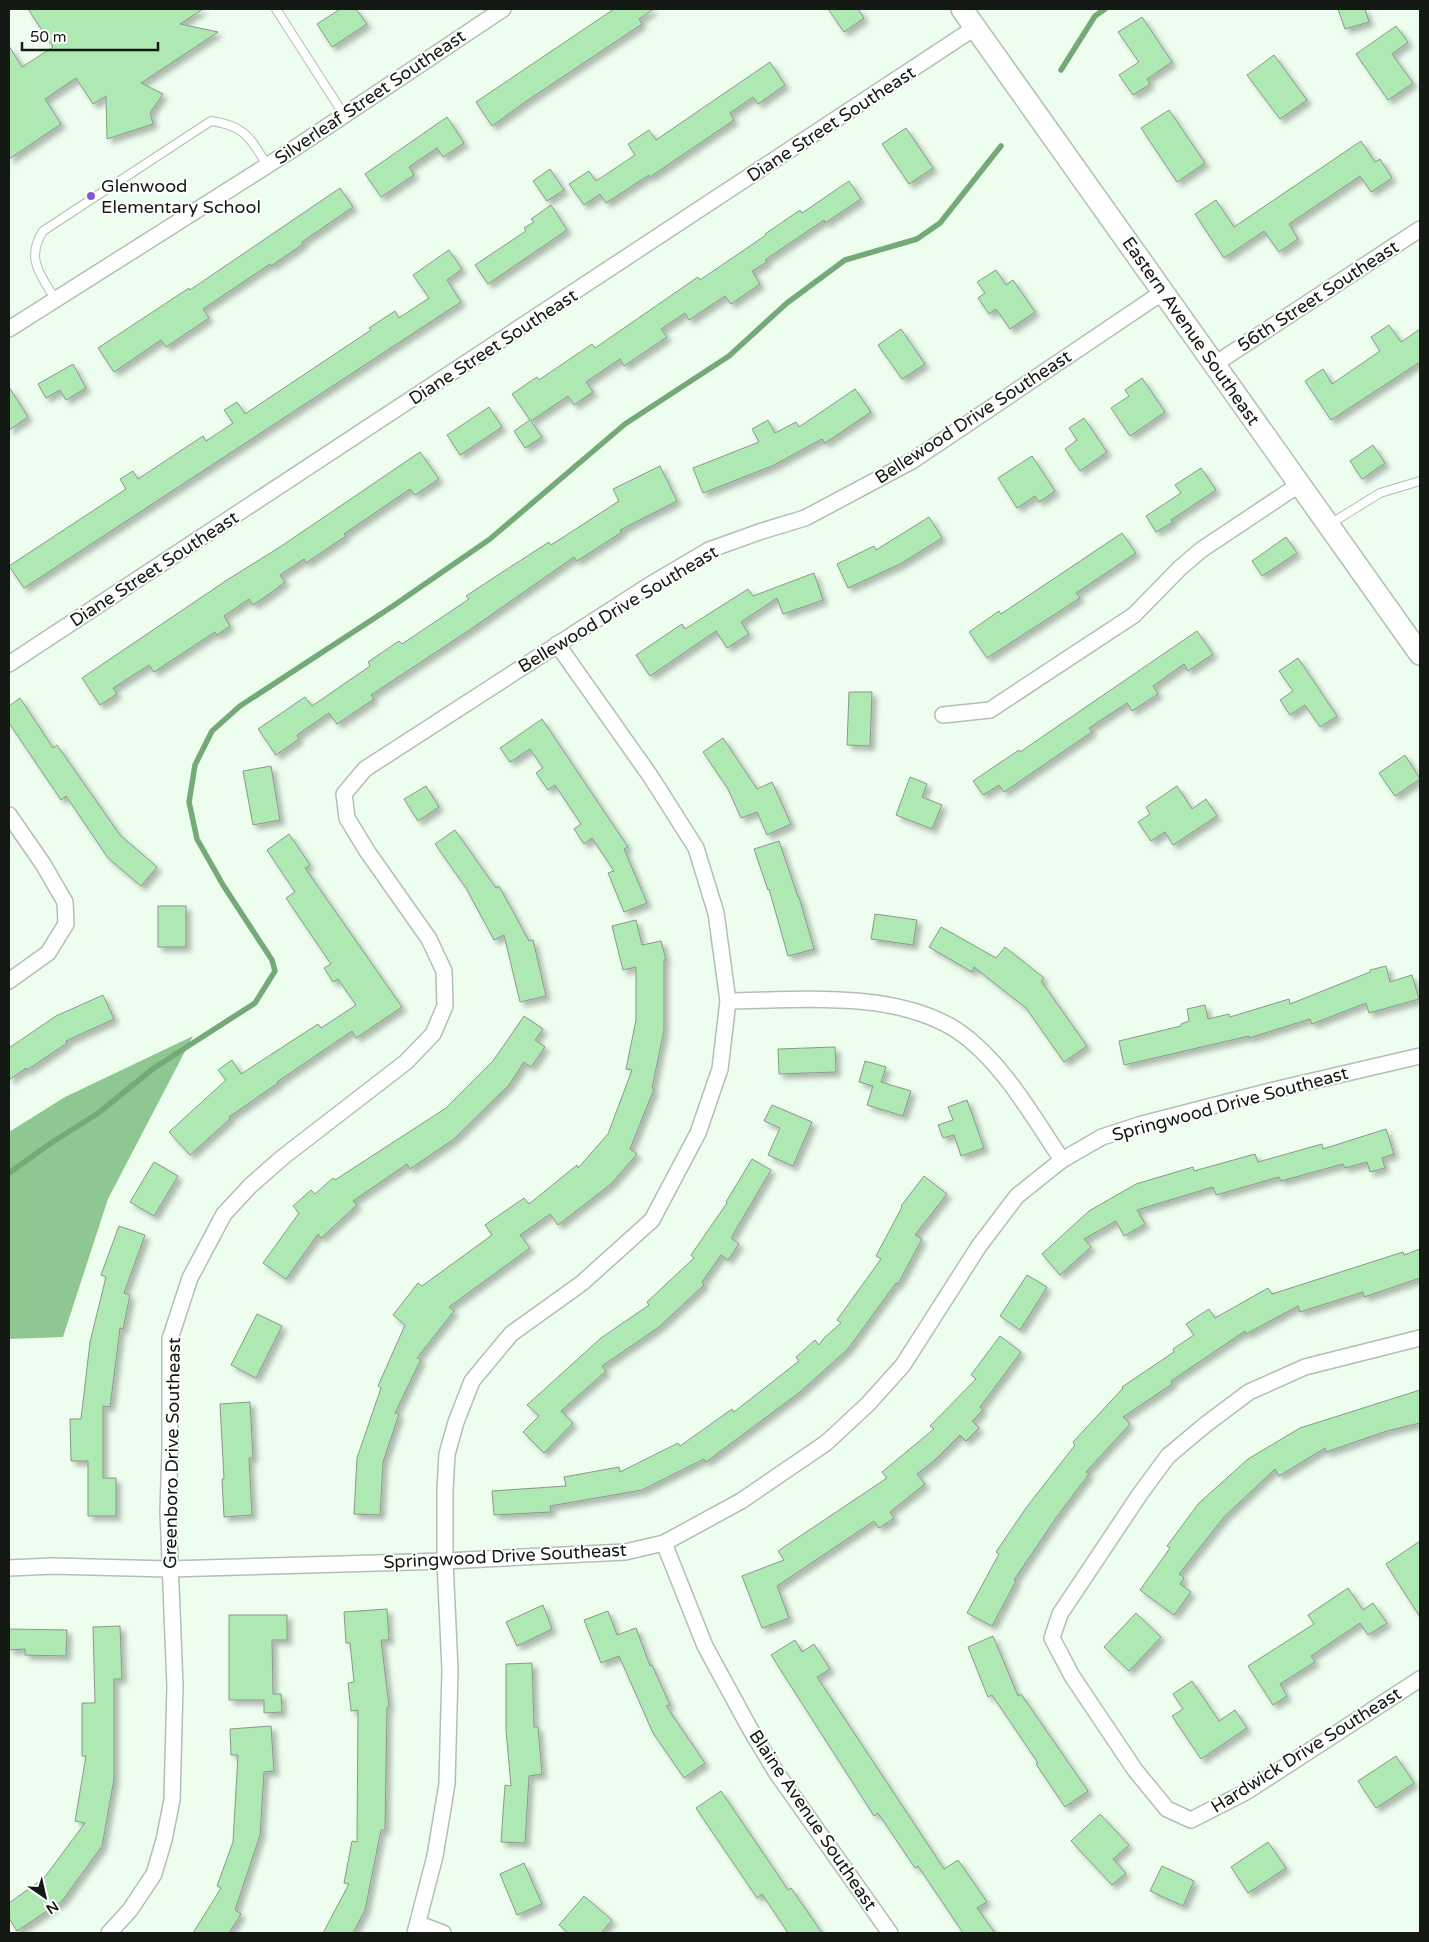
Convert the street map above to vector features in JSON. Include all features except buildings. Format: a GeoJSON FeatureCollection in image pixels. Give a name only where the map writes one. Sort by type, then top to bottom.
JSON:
{"type":"FeatureCollection","features":[{"type":"Feature","properties":{"kind":"street","name":"Silverleaf Street Southeast"},"geometry":{"type":"LineString","coordinates":[[9,329],[267,165],[503,9]]}},
{"type":"Feature","properties":{"kind":"street","name":"Eastern Avenue Southeast"},"geometry":{"type":"LineString","coordinates":[[962,9],[1420,654]]}},
{"type":"Feature","properties":{"kind":"street","name":"Diane Street Southeast"},"geometry":{"type":"LineString","coordinates":[[9,664],[976,28]]}},
{"type":"Feature","properties":{"kind":"street","name":"56th Street Southeast"},"geometry":{"type":"LineString","coordinates":[[1215,364],[1420,229]]}},
{"type":"Feature","properties":{"kind":"street","name":"Bellewood Drive Southeast"},"geometry":{"type":"LineString","coordinates":[[344,794],[365,769],[557,644],[709,550],[805,518],[912,460],[1163,292]]}},
{"type":"Feature","properties":{"kind":"street"},"geometry":{"type":"LineString","coordinates":[[943,715],[990,710],[1134,615],[1180,568],[1201,550],[1300,484]]}},
{"type":"Feature","properties":{"kind":"street"},"geometry":{"type":"LineString","coordinates":[[443,1933],[417,1929],[435,1856],[447,1784],[450,1670],[445,1561],[445,1490],[448,1454],[456,1422],[472,1381],[511,1334],[582,1283],[652,1220],[698,1133],[720,1069],[728,1001],[716,913],[696,848],[651,777],[557,644]]}},
{"type":"Feature","properties":{"kind":"street","name":"Greenboro Drive Southeast"},"geometry":{"type":"LineString","coordinates":[[109,1933],[130,1910],[154,1874],[164,1840],[172,1800],[175,1686],[168,1511],[170,1339],[190,1278],[224,1214],[250,1186],[283,1157],[406,1062],[434,1034],[445,1006],[444,971],[428,939],[347,818],[344,794]]}},
{"type":"Feature","properties":{"kind":"street"},"geometry":{"type":"LineString","coordinates":[[9,815],[43,864],[65,902],[66,924],[48,953],[9,981]]}},
{"type":"Feature","properties":{"kind":"street"},"geometry":{"type":"LineString","coordinates":[[728,1001],[851,999],[928,1016],[958,1032],[986,1056],[1016,1090],[1062,1160]]}},
{"type":"Feature","properties":{"kind":"street","name":"Springwood Drive Southeast"},"geometry":{"type":"LineString","coordinates":[[9,1568],[54,1566],[169,1570],[445,1561],[625,1552],[664,1543],[756,1491],[826,1443],[868,1404],[903,1365],[979,1246],[1017,1196],[1062,1160],[1102,1137],[1142,1124],[1274,1090],[1420,1056]]}},
{"type":"Feature","properties":{"kind":"street","name":"Hardwick Drive Southeast"},"geometry":{"type":"LineString","coordinates":[[1420,1338],[1305,1367],[1249,1392],[1205,1425],[1168,1456],[1140,1494],[1060,1614],[1052,1638],[1072,1676],[1135,1770],[1167,1809],[1191,1820],[1246,1792],[1420,1680]]}},
{"type":"Feature","properties":{"kind":"street","name":"Blaine Avenue Southeast"},"geometry":{"type":"LineString","coordinates":[[664,1543],[706,1646],[749,1727],[776,1772],[890,1933]]}},
{"type":"Feature","properties":{"kind":"lane"},"geometry":{"type":"LineString","coordinates":[[276,9],[344,115]]}},
{"type":"Feature","properties":{"kind":"lane"},"geometry":{"type":"LineString","coordinates":[[56,300],[36,268],[34,254],[36,241],[43,231],[211,120],[228,123],[241,130],[249,137],[267,165]]}},
{"type":"Feature","properties":{"kind":"lane"},"geometry":{"type":"LineString","coordinates":[[1328,524],[1380,493],[1420,481]]}},
{"type":"Feature","properties":{"kind":"green space"},"geometry":{"type":"Polygon","coordinates":[[[193,1036],[108,1199],[63,1337],[9,1339],[9,1132],[65,1097],[193,1036]]]}},
{"type":"Feature","properties":{"kind":"waterway"},"geometry":{"type":"LineString","coordinates":[[1061,70],[1095,16],[1105,9]]}},
{"type":"Feature","properties":{"kind":"waterway"},"geometry":{"type":"LineString","coordinates":[[9,1173],[51,1143],[97,1114],[154,1068],[255,1003],[275,971],[272,960],[223,885],[197,839],[189,802],[195,765],[212,731],[240,706],[393,606],[490,539],[625,424],[729,356],[787,303],[845,260],[917,239],[940,223],[1001,146]]}},
{"type":"Feature","properties":{"kind":"place","name":"Glenwood Elementary School"},"geometry":{"type":"Point","coordinates":[91,196]}}]}
